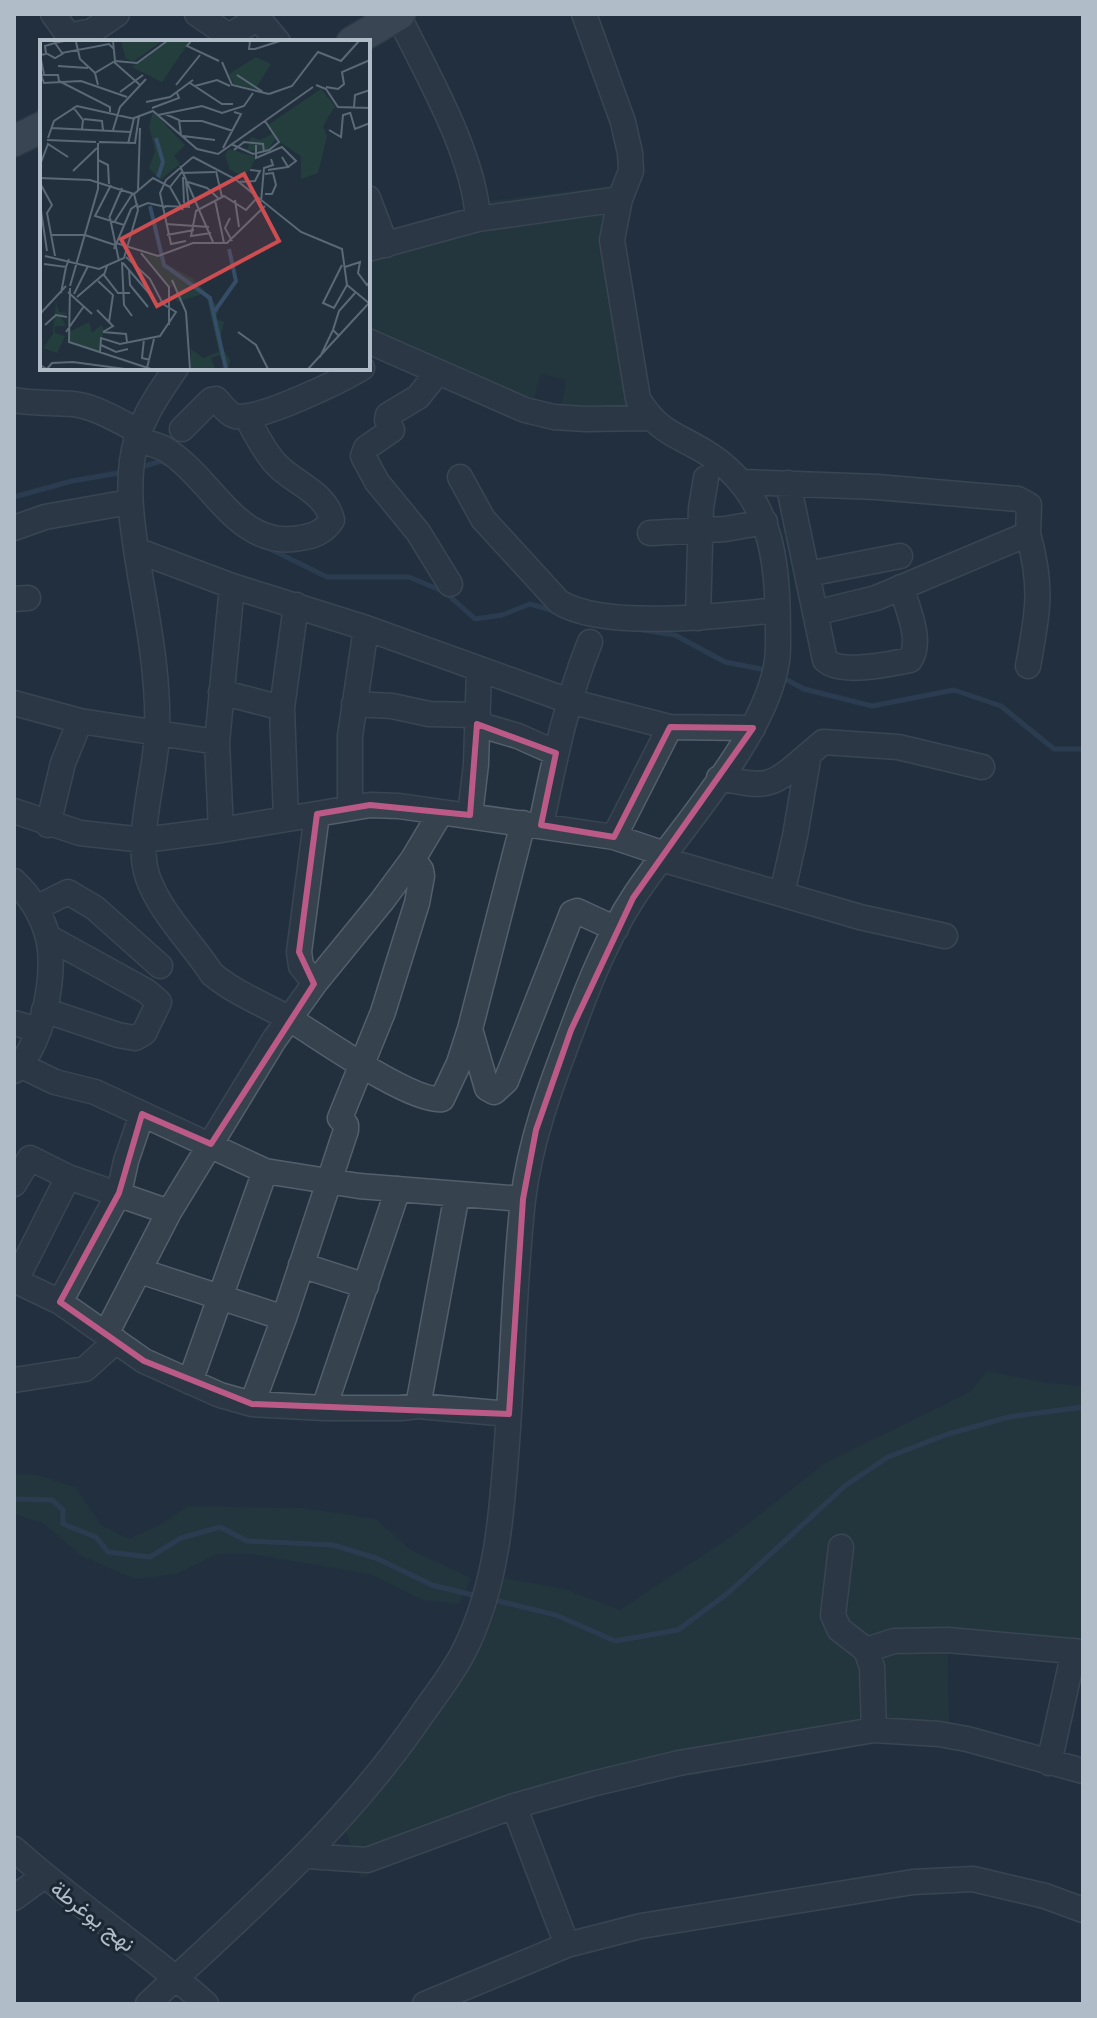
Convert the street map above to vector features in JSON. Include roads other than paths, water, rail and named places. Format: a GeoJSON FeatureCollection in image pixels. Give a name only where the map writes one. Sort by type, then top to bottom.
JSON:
{"type":"FeatureCollection","features":[{"type":"Feature","properties":{"kind":"main road"},"geometry":{"type":"LineString","coordinates":[[355,40],[389,16]]}},
{"type":"Feature","properties":{"kind":"main road"},"geometry":{"type":"LineString","coordinates":[[14,141],[40,128]]}},
{"type":"Feature","properties":{"kind":"street"},"geometry":{"type":"LineString","coordinates":[[53,14],[68,39],[92,31],[117,14]]}},
{"type":"Feature","properties":{"kind":"street"},"geometry":{"type":"LineString","coordinates":[[197,14],[229,36],[260,16],[277,40]]}},
{"type":"Feature","properties":{"kind":"street"},"geometry":{"type":"LineString","coordinates":[[148,2004],[307,1856],[392,1760],[461,1658],[491,1582],[502,1505],[523,1199],[541,1117],[597,965],[616,929],[633,898],[753,728],[771,689],[778,654],[777,610],[770,535],[753,495],[743,482],[706,452],[677,438],[649,418],[638,399],[612,240],[620,199],[631,171],[630,153],[623,122],[584,14]]}},
{"type":"Feature","properties":{"kind":"street"},"geometry":{"type":"LineString","coordinates":[[389,16],[451,127],[472,179],[478,219]]}},
{"type":"Feature","properties":{"kind":"street"},"geometry":{"type":"LineString","coordinates":[[370,209],[377,247],[478,219],[620,199]]}},
{"type":"Feature","properties":{"kind":"street"},"geometry":{"type":"LineString","coordinates":[[378,346],[525,410],[554,417],[649,418]]}},
{"type":"Feature","properties":{"kind":"street"},"geometry":{"type":"LineString","coordinates":[[175,370],[148,409],[138,435],[129,502],[151,639],[157,698],[157,733],[143,856],[148,878],[163,906],[212,974],[223,983],[288,1019],[362,1066],[422,1095],[442,1099],[459,1063],[556,753],[569,701],[590,642]]}},
{"type":"Feature","properties":{"kind":"street"},"geometry":{"type":"LineString","coordinates":[[182,429],[213,400],[216,399],[232,415],[246,416],[281,407],[358,370]]}},
{"type":"Feature","properties":{"kind":"street"},"geometry":{"type":"LineString","coordinates":[[438,372],[418,397],[388,415],[392,430],[366,448],[363,456],[377,482],[418,532],[450,584]]}},
{"type":"Feature","properties":{"kind":"street"},"geometry":{"type":"LineString","coordinates":[[14,400],[33,404],[73,404],[97,411],[171,452],[256,534],[286,541],[326,529],[332,520],[325,505],[271,459],[246,416]]}},
{"type":"Feature","properties":{"kind":"street"},"geometry":{"type":"LineString","coordinates":[[460,477],[483,519],[559,602],[569,608],[594,616],[698,618],[777,610]]}},
{"type":"Feature","properties":{"kind":"street"},"geometry":{"type":"LineString","coordinates":[[698,618],[701,508],[706,478]]}},
{"type":"Feature","properties":{"kind":"street"},"geometry":{"type":"LineString","coordinates":[[743,482],[877,487],[1023,499],[1029,505],[1028,534],[1038,578],[1039,600],[1028,666]]}},
{"type":"Feature","properties":{"kind":"street"},"geometry":{"type":"LineString","coordinates":[[788,483],[825,660],[830,665],[854,668],[910,660],[915,648],[912,622],[901,587]]}},
{"type":"Feature","properties":{"kind":"street"},"geometry":{"type":"LineString","coordinates":[[14,528],[45,517],[129,502]]}},
{"type":"Feature","properties":{"kind":"street"},"geometry":{"type":"LineString","coordinates":[[650,533],[701,532],[765,522]]}},
{"type":"Feature","properties":{"kind":"street"},"geometry":{"type":"LineString","coordinates":[[815,613],[876,598],[1028,534]]}},
{"type":"Feature","properties":{"kind":"street"},"geometry":{"type":"LineString","coordinates":[[136,550],[569,701],[670,727],[753,728]]}},
{"type":"Feature","properties":{"kind":"street"},"geometry":{"type":"LineString","coordinates":[[808,574],[900,556]]}},
{"type":"Feature","properties":{"kind":"street"},"geometry":{"type":"LineString","coordinates":[[221,830],[217,742],[232,586]]}},
{"type":"Feature","properties":{"kind":"street"},"geometry":{"type":"LineString","coordinates":[[286,819],[282,708],[296,605]]}},
{"type":"Feature","properties":{"kind":"street"},"geometry":{"type":"LineString","coordinates":[[350,808],[350,736],[366,628]]}},
{"type":"Feature","properties":{"kind":"street"},"geometry":{"type":"LineString","coordinates":[[470,815],[479,670]]}},
{"type":"Feature","properties":{"kind":"street"},"geometry":{"type":"LineString","coordinates":[[221,692],[282,708]]}},
{"type":"Feature","properties":{"kind":"street"},"geometry":{"type":"LineString","coordinates":[[14,703],[80,721],[217,742]]}},
{"type":"Feature","properties":{"kind":"street"},"geometry":{"type":"LineString","coordinates":[[354,704],[392,706],[478,719],[556,753]]}},
{"type":"Feature","properties":{"kind":"street"},"geometry":{"type":"LineString","coordinates":[[48,825],[63,763],[80,721]]}},
{"type":"Feature","properties":{"kind":"street"},"geometry":{"type":"LineString","coordinates":[[614,837],[670,727]]}},
{"type":"Feature","properties":{"kind":"street"},"geometry":{"type":"LineString","coordinates":[[719,778],[766,785],[791,770],[823,742],[865,743],[938,755],[982,767]]}},
{"type":"Feature","properties":{"kind":"street"},"geometry":{"type":"LineString","coordinates":[[782,894],[809,754]]}},
{"type":"Feature","properties":{"kind":"street"},"geometry":{"type":"LineString","coordinates":[[14,811],[48,825],[80,833],[144,840],[350,808],[399,806],[470,815],[614,837],[782,894],[860,917],[945,936]]}},
{"type":"Feature","properties":{"kind":"street"},"geometry":{"type":"LineString","coordinates":[[14,1380],[85,1369],[111,1337],[169,1212],[288,1019],[413,859],[441,812]]}},
{"type":"Feature","properties":{"kind":"street"},"geometry":{"type":"LineString","coordinates":[[315,983],[301,966],[299,952],[317,814]]}},
{"type":"Feature","properties":{"kind":"street"},"geometry":{"type":"LineString","coordinates":[[252,1404],[346,1130],[340,1118],[383,1012],[417,903],[422,876],[413,859]]}},
{"type":"Feature","properties":{"kind":"street"},"geometry":{"type":"LineString","coordinates":[[14,881],[36,908],[48,937],[51,959],[41,1020],[17,1068],[95,1092],[265,1171],[329,1182],[523,1199]]}},
{"type":"Feature","properties":{"kind":"street"},"geometry":{"type":"LineString","coordinates":[[36,908],[68,892],[95,908],[160,966]]}},
{"type":"Feature","properties":{"kind":"street"},"geometry":{"type":"LineString","coordinates":[[470,1029],[487,1088],[494,1092],[506,1081],[572,913],[577,911],[616,929]]}},
{"type":"Feature","properties":{"kind":"street"},"geometry":{"type":"LineString","coordinates":[[14,1023],[41,1020],[135,1038],[144,1033],[159,1002],[146,991],[48,937]]}},
{"type":"Feature","properties":{"kind":"street"},"geometry":{"type":"LineString","coordinates":[[60,1302],[119,1193],[142,1114]]}},
{"type":"Feature","properties":{"kind":"street"},"geometry":{"type":"LineString","coordinates":[[14,1184],[22,1152],[68,1177],[169,1212]]}},
{"type":"Feature","properties":{"kind":"street"},"geometry":{"type":"LineString","coordinates":[[190,1382],[265,1171]]}},
{"type":"Feature","properties":{"kind":"street"},"geometry":{"type":"LineString","coordinates":[[68,1177],[15,1280],[60,1302],[144,1361],[220,1395],[252,1404],[324,1408],[418,1406],[509,1414]]}},
{"type":"Feature","properties":{"kind":"street"},"geometry":{"type":"LineString","coordinates":[[324,1408],[398,1189]]}},
{"type":"Feature","properties":{"kind":"street"},"geometry":{"type":"LineString","coordinates":[[418,1406],[457,1194]]}},
{"type":"Feature","properties":{"kind":"street"},"geometry":{"type":"LineString","coordinates":[[301,1265],[366,1286]]}},
{"type":"Feature","properties":{"kind":"street"},"geometry":{"type":"LineString","coordinates":[[140,1271],[284,1318]]}},
{"type":"Feature","properties":{"kind":"street"},"geometry":{"type":"LineString","coordinates":[[841,1547],[833,1615],[835,1623],[866,1650],[872,1667],[874,1730]]}},
{"type":"Feature","properties":{"kind":"street"},"geometry":{"type":"LineString","coordinates":[[866,1650],[894,1641],[948,1640],[1078,1652],[1049,1763]]}},
{"type":"Feature","properties":{"kind":"street"},"geometry":{"type":"LineString","coordinates":[[307,1856],[367,1860],[514,1806],[592,1784],[679,1763],[874,1730],[967,1739],[1083,1771]]}},
{"type":"Feature","properties":{"kind":"street"},"geometry":{"type":"LineString","coordinates":[[514,1806],[567,1945]]}},
{"type":"Feature","properties":{"kind":"street","name":"نهج يوغرطة"},"geometry":{"type":"LineString","coordinates":[[14,1849],[44,1876],[177,1977],[206,2004]]}},
{"type":"Feature","properties":{"kind":"street"},"geometry":{"type":"LineString","coordinates":[[14,1898],[44,1876]]}},
{"type":"Feature","properties":{"kind":"street"},"geometry":{"type":"LineString","coordinates":[[425,2004],[567,1945],[641,1926],[947,1878],[1003,1885],[1083,1910]]}},
{"type":"Feature","properties":{"kind":"waterway"},"geometry":{"type":"LineString","coordinates":[[144,466],[162,461],[166,464]]}},
{"type":"Feature","properties":{"kind":"waterway"},"geometry":{"type":"LineString","coordinates":[[14,497],[72,481],[118,473]]}},
{"type":"Feature","properties":{"kind":"waterway"},"geometry":{"type":"LineString","coordinates":[[264,546],[327,577],[409,577],[445,592],[475,619],[502,615],[530,604],[554,611]]}},
{"type":"Feature","properties":{"kind":"waterway"},"geometry":{"type":"LineString","coordinates":[[642,630],[675,635],[725,662],[761,669]]}},
{"type":"Feature","properties":{"kind":"waterway"},"geometry":{"type":"LineString","coordinates":[[787,680],[804,689],[872,706],[954,690],[1001,706],[1054,749],[1083,749]]}},
{"type":"Feature","properties":{"kind":"waterway"},"geometry":{"type":"LineString","coordinates":[[490,1599],[556,1615],[615,1641],[678,1630],[728,1593],[846,1485],[888,1457],[948,1434],[1009,1417],[1083,1407]]}},
{"type":"Feature","properties":{"kind":"waterway"},"geometry":{"type":"LineString","coordinates":[[14,1499],[52,1500],[63,1510],[63,1524],[96,1537],[108,1552],[150,1557],[181,1538],[220,1527],[247,1541],[333,1545],[376,1558],[432,1585],[477,1596]]}}]}
